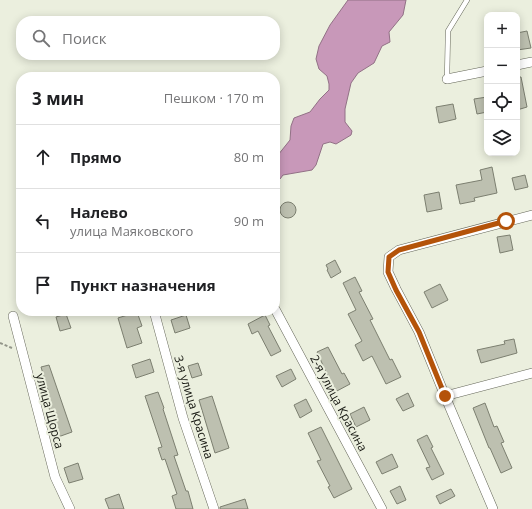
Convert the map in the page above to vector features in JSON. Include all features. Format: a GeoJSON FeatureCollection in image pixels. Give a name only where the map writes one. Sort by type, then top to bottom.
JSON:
{"type":"FeatureCollection","features":[{"type":"Feature","properties":{"kind":"street"},"geometry":{"type":"LineString","coordinates":[[520,64],[532,62]]}},
{"type":"Feature","properties":{"kind":"street"},"geometry":{"type":"LineString","coordinates":[[447,79],[484,72]]}},
{"type":"Feature","properties":{"kind":"street"},"geometry":{"type":"LineString","coordinates":[[493,509],[419,332],[388,272],[389,257],[399,250],[532,214]]}},
{"type":"Feature","properties":{"kind":"street","name":"улица Щорса"},"geometry":{"type":"LineString","coordinates":[[14,316],[55,477],[70,509]]}},
{"type":"Feature","properties":{"kind":"street","name":"3-я улица Красина"},"geometry":{"type":"LineString","coordinates":[[155,316],[183,418],[214,509]]}},
{"type":"Feature","properties":{"kind":"street","name":"2-я улица Красина"},"geometry":{"type":"LineString","coordinates":[[279,316],[382,509]]}},
{"type":"Feature","properties":{"kind":"street"},"geometry":{"type":"LineString","coordinates":[[445,396],[532,373]]}},
{"type":"Feature","properties":{"kind":"lane"},"geometry":{"type":"LineString","coordinates":[[447,79],[448,31],[467,0]]}},
{"type":"Feature","properties":{"kind":"shaded area"},"geometry":{"type":"Polygon","coordinates":[[[348,0],[406,0],[403,15],[389,32],[390,42],[382,46],[374,63],[358,73],[351,83],[345,109],[345,122],[352,131],[351,135],[336,144],[330,142],[323,144],[316,165],[312,170],[283,175],[280,179],[280,152],[290,140],[291,126],[294,118],[310,112],[329,90],[327,76],[319,69],[316,59],[319,46],[330,25],[348,0]]]}},
{"type":"Feature","properties":{"kind":"building"},"geometry":{"type":"Polygon","coordinates":[[[527,31],[531,48],[520,50],[520,32],[527,31]]]}},
{"type":"Feature","properties":{"kind":"building"},"geometry":{"type":"Polygon","coordinates":[[[520,77],[521,77],[527,107],[520,109],[520,77]]]}},
{"type":"Feature","properties":{"kind":"building"},"geometry":{"type":"Polygon","coordinates":[[[484,97],[484,113],[477,114],[474,99],[484,97]]]}},
{"type":"Feature","properties":{"kind":"building"},"geometry":{"type":"Polygon","coordinates":[[[453,104],[456,119],[439,123],[436,107],[453,104]]]}},
{"type":"Feature","properties":{"kind":"building"},"geometry":{"type":"Polygon","coordinates":[[[492,167],[497,193],[474,198],[475,201],[460,204],[456,185],[482,180],[480,170],[492,167]]]}},
{"type":"Feature","properties":{"kind":"building"},"geometry":{"type":"Polygon","coordinates":[[[525,175],[528,187],[515,190],[512,178],[525,175]]]}},
{"type":"Feature","properties":{"kind":"building"},"geometry":{"type":"Polygon","coordinates":[[[439,192],[442,209],[427,212],[424,195],[439,192]]]}},
{"type":"Feature","properties":{"kind":"building"},"geometry":{"type":"Polygon","coordinates":[[[285,202],[291,202],[296,207],[294,216],[291,218],[285,218],[280,213],[280,207],[285,202]]]}},
{"type":"Feature","properties":{"kind":"building"},"geometry":{"type":"Polygon","coordinates":[[[510,235],[513,250],[500,253],[497,237],[510,235]]]}},
{"type":"Feature","properties":{"kind":"building"},"geometry":{"type":"Polygon","coordinates":[[[335,260],[341,272],[331,278],[326,265],[335,260]]]}},
{"type":"Feature","properties":{"kind":"building"},"geometry":{"type":"Polygon","coordinates":[[[355,277],[362,291],[359,292],[373,319],[370,320],[390,360],[392,359],[401,377],[386,384],[372,356],[363,361],[355,345],[362,341],[348,314],[356,310],[343,283],[355,277]]]}},
{"type":"Feature","properties":{"kind":"building"},"geometry":{"type":"Polygon","coordinates":[[[440,284],[448,300],[432,308],[424,292],[440,284]]]}},
{"type":"Feature","properties":{"kind":"building"},"geometry":{"type":"Polygon","coordinates":[[[67,316],[71,328],[60,331],[56,317],[67,316]]]}},
{"type":"Feature","properties":{"kind":"building"},"geometry":{"type":"Polygon","coordinates":[[[124,316],[138,316],[142,326],[137,328],[142,343],[127,348],[118,318],[124,316]]]}},
{"type":"Feature","properties":{"kind":"building"},"geometry":{"type":"Polygon","coordinates":[[[186,316],[190,328],[175,333],[171,320],[186,316]]]}},
{"type":"Feature","properties":{"kind":"building"},"geometry":{"type":"Polygon","coordinates":[[[266,316],[270,325],[268,326],[281,351],[271,356],[258,331],[252,334],[248,324],[266,316]]]}},
{"type":"Feature","properties":{"kind":"building"},"geometry":{"type":"Polygon","coordinates":[[[514,339],[517,353],[481,363],[477,350],[505,344],[504,341],[514,339]]]}},
{"type":"Feature","properties":{"kind":"building"},"geometry":{"type":"Polygon","coordinates":[[[328,347],[342,374],[344,373],[350,384],[335,392],[317,352],[328,347]]]}},
{"type":"Feature","properties":{"kind":"building"},"geometry":{"type":"Polygon","coordinates":[[[150,359],[154,372],[136,378],[132,365],[150,359]]]}},
{"type":"Feature","properties":{"kind":"building"},"geometry":{"type":"Polygon","coordinates":[[[198,363],[202,375],[192,378],[188,366],[198,363]]]}},
{"type":"Feature","properties":{"kind":"building"},"geometry":{"type":"Polygon","coordinates":[[[49,365],[72,432],[58,437],[44,392],[48,390],[41,367],[49,365]]]}},
{"type":"Feature","properties":{"kind":"building"},"geometry":{"type":"Polygon","coordinates":[[[291,369],[296,379],[282,387],[276,376],[291,369]]]}},
{"type":"Feature","properties":{"kind":"building"},"geometry":{"type":"Polygon","coordinates":[[[158,392],[178,455],[174,456],[186,491],[188,491],[193,509],[176,509],[172,496],[177,494],[165,459],[162,460],[158,448],[162,447],[145,396],[158,392]]]}},
{"type":"Feature","properties":{"kind":"building"},"geometry":{"type":"Polygon","coordinates":[[[408,393],[414,406],[403,411],[396,399],[408,393]]]}},
{"type":"Feature","properties":{"kind":"building"},"geometry":{"type":"Polygon","coordinates":[[[212,396],[229,448],[215,453],[199,400],[212,396]]]}},
{"type":"Feature","properties":{"kind":"building"},"geometry":{"type":"Polygon","coordinates":[[[306,399],[312,411],[300,418],[294,405],[306,399]]]}},
{"type":"Feature","properties":{"kind":"building"},"geometry":{"type":"Polygon","coordinates":[[[485,403],[494,427],[497,426],[504,442],[501,443],[512,468],[501,473],[473,408],[485,403]]]}},
{"type":"Feature","properties":{"kind":"building"},"geometry":{"type":"Polygon","coordinates":[[[364,407],[370,420],[356,427],[350,414],[364,407]]]}},
{"type":"Feature","properties":{"kind":"building"},"geometry":{"type":"Polygon","coordinates":[[[321,427],[352,489],[334,498],[328,487],[330,486],[317,461],[321,460],[308,433],[321,427]]]}},
{"type":"Feature","properties":{"kind":"building"},"geometry":{"type":"Polygon","coordinates":[[[427,435],[433,447],[431,448],[444,474],[432,480],[426,468],[430,467],[417,440],[427,435]]]}},
{"type":"Feature","properties":{"kind":"building"},"geometry":{"type":"Polygon","coordinates":[[[392,454],[398,467],[382,474],[376,462],[392,454]]]}},
{"type":"Feature","properties":{"kind":"building"},"geometry":{"type":"Polygon","coordinates":[[[78,463],[83,479],[69,483],[64,468],[78,463]]]}},
{"type":"Feature","properties":{"kind":"building"},"geometry":{"type":"Polygon","coordinates":[[[400,486],[406,500],[397,504],[390,491],[400,486]]]}},
{"type":"Feature","properties":{"kind":"building"},"geometry":{"type":"Polygon","coordinates":[[[451,489],[455,496],[440,504],[436,496],[451,489]]]}},
{"type":"Feature","properties":{"kind":"building"},"geometry":{"type":"Polygon","coordinates":[[[119,494],[124,509],[109,509],[105,499],[119,494]]]}},
{"type":"Feature","properties":{"kind":"building"},"geometry":{"type":"Polygon","coordinates":[[[245,499],[248,509],[220,509],[220,507],[245,499]]]}},
{"type":"Feature","properties":{"kind":"route"},"geometry":{"type":"LineString","coordinates":[[445,396],[419,332],[388,272],[389,257],[399,250],[506,221]]}}]}
